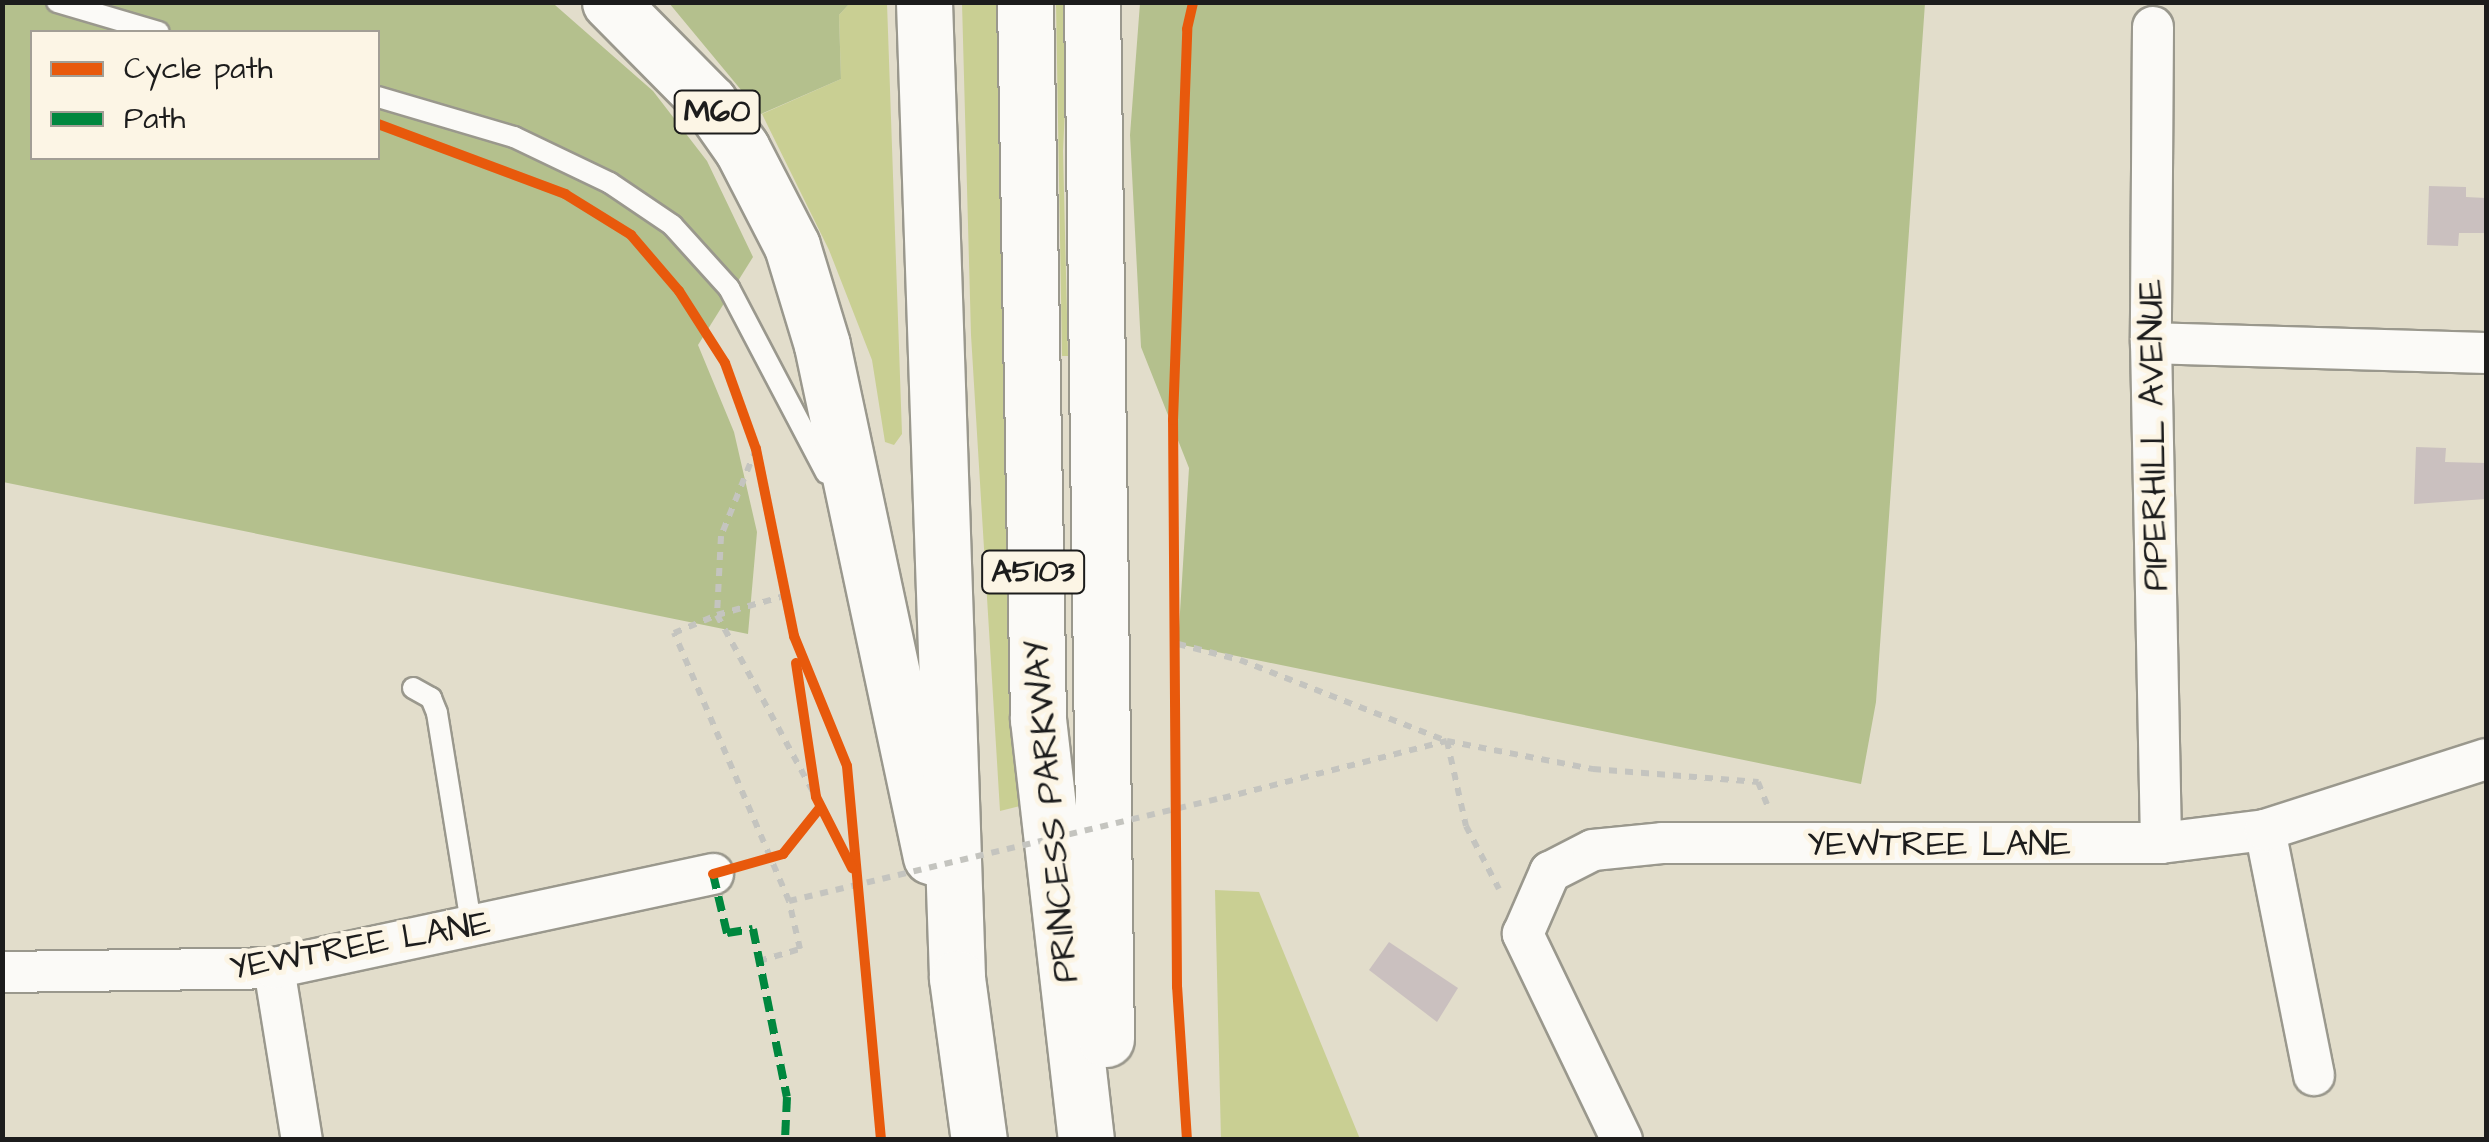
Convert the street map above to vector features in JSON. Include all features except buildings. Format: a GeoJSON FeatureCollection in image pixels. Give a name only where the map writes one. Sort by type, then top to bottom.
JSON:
{"type":"FeatureCollection","features":[{"type":"Feature","properties":{"kind":"highway","name":"M60"},"geometry":{"type":"LineString","coordinates":[[610,2],[709,102],[742,148],[792,246],[822,345],[873,580]]}},
{"type":"Feature","properties":{"kind":"highway","name":"A5103"},"geometry":{"type":"LineString","coordinates":[[924,2],[957,978],[980,1140]]}},
{"type":"Feature","properties":{"kind":"highway","name":"PRINCESS PARKWAY"},"geometry":{"type":"LineString","coordinates":[[1025,2],[1038,719],[1086,1140]]}},
{"type":"Feature","properties":{"kind":"highway"},"geometry":{"type":"LineString","coordinates":[[1092,2],[1108,1140]]}},
{"type":"Feature","properties":{"kind":"highway"},"geometry":{"type":"LineString","coordinates":[[873,580],[957,978]]}},
{"type":"Feature","properties":{"kind":"street","name":"PIPERHILL AVENUE"},"geometry":{"type":"LineString","coordinates":[[2154,27],[2150,343],[2160,843]]}},
{"type":"Feature","properties":{"kind":"street"},"geometry":{"type":"LineString","coordinates":[[2150,343],[2486,353]]}},
{"type":"Feature","properties":{"kind":"street","name":"YEWTREE LANE"},"geometry":{"type":"LineString","coordinates":[[1523,934],[1550,872],[1593,850],[1662,842],[2160,843],[2265,830],[2486,758]]}},
{"type":"Feature","properties":{"kind":"street"},"geometry":{"type":"LineString","coordinates":[[2265,830],[2314,1075]]}},
{"type":"Feature","properties":{"kind":"street","name":"YEWTREE LANE"},"geometry":{"type":"LineString","coordinates":[[2,972],[274,968],[713,874]]}},
{"type":"Feature","properties":{"kind":"street"},"geometry":{"type":"LineString","coordinates":[[1523,934],[1568,1020],[1622,1140]]}},
{"type":"Feature","properties":{"kind":"street"},"geometry":{"type":"LineString","coordinates":[[274,968],[302,1140]]}},
{"type":"Feature","properties":{"kind":"lane"},"geometry":{"type":"LineString","coordinates":[[57,2],[153,30]]}},
{"type":"Feature","properties":{"kind":"lane"},"geometry":{"type":"LineString","coordinates":[[380,97],[514,136],[610,184],[672,225],[729,288],[770,358],[873,580]]}},
{"type":"Feature","properties":{"kind":"lane"},"geometry":{"type":"LineString","coordinates":[[412,688],[431,698],[437,713],[472,928]]}},
{"type":"Feature","properties":{"kind":"path"},"geometry":{"type":"LineString","coordinates":[[750,431],[762,480]]}},
{"type":"Feature","properties":{"kind":"path"},"geometry":{"type":"LineString","coordinates":[[756,448],[721,536],[716,615],[816,796]]}},
{"type":"Feature","properties":{"kind":"path"},"geometry":{"type":"LineString","coordinates":[[781,579],[787,609]]}},
{"type":"Feature","properties":{"kind":"path"},"geometry":{"type":"LineString","coordinates":[[759,960],[800,949],[789,901],[674,633],[716,615],[784,596]]}},
{"type":"Feature","properties":{"kind":"path"},"geometry":{"type":"LineString","coordinates":[[1178,626],[1178,663]]}},
{"type":"Feature","properties":{"kind":"path"},"geometry":{"type":"LineString","coordinates":[[1178,644],[1240,660],[1447,741],[1594,769],[1758,782],[1786,845]]}},
{"type":"Feature","properties":{"kind":"path"},"geometry":{"type":"LineString","coordinates":[[789,901],[1447,741]]}},
{"type":"Feature","properties":{"kind":"path"},"geometry":{"type":"LineString","coordinates":[[1447,741],[1466,826],[1523,934]]}},
{"type":"Feature","properties":{"kind":"path"},"geometry":{"type":"LineString","coordinates":[[808,749],[820,810]]}},
{"type":"Feature","properties":{"kind":"path"},"geometry":{"type":"LineString","coordinates":[[1177,797],[1177,816]]}},
{"type":"Feature","properties":{"kind":"path"},"geometry":{"type":"LineString","coordinates":[[713,874],[783,854]]}},
{"type":"Feature","properties":{"kind":"path"},"geometry":{"type":"LineString","coordinates":[[857,876],[858,892]]}},
{"type":"Feature","properties":{"kind":"green space"},"geometry":{"type":"Polygon","coordinates":[[[2,3],[555,5],[653,91],[707,161],[753,257],[698,345],[734,432],[757,532],[748,634],[3,482],[2,3]]]}},
{"type":"Feature","properties":{"kind":"green space"},"geometry":{"type":"Polygon","coordinates":[[[669,3],[850,3],[839,15],[841,79],[761,114],[669,3]]]}},
{"type":"Feature","properties":{"kind":"green space"},"geometry":{"type":"Polygon","coordinates":[[[850,3],[887,3],[902,434],[894,445],[885,442],[872,360],[829,250],[762,114],[841,79],[839,15],[850,3]]]}},
{"type":"Feature","properties":{"kind":"green space"},"geometry":{"type":"Polygon","coordinates":[[[962,3],[1001,3],[1002,260],[1020,806],[1000,811],[971,335],[962,3]]]}},
{"type":"Feature","properties":{"kind":"green space"},"geometry":{"type":"Polygon","coordinates":[[[1056,3],[1070,3],[1063,151],[1068,356],[1062,356],[1056,3]]]}},
{"type":"Feature","properties":{"kind":"green space"},"geometry":{"type":"Polygon","coordinates":[[[1140,3],[1925,3],[1876,702],[1861,784],[1178,644],[1189,468],[1141,347],[1130,135],[1140,3]]]}},
{"type":"Feature","properties":{"kind":"green space"},"geometry":{"type":"Polygon","coordinates":[[[1215,890],[1259,892],[1360,1139],[1221,1139],[1215,890]]]}},
{"type":"Feature","properties":{"kind":"marked path"},"geometry":{"type":"LineString","coordinates":[[713,874],[727,933],[753,929],[787,1097],[785,1140]]}},
{"type":"Feature","properties":{"kind":"cycle path"},"geometry":{"type":"LineString","coordinates":[[1187,1140],[1177,987],[1173,420],[1187,29],[1193,2]]}},
{"type":"Feature","properties":{"kind":"cycle path"},"geometry":{"type":"LineString","coordinates":[[380,125],[565,194],[631,235],[679,291],[725,363],[756,449],[794,636],[847,766],[881,1140]]}},
{"type":"Feature","properties":{"kind":"cycle path"},"geometry":{"type":"LineString","coordinates":[[796,663],[816,797],[852,868]]}},
{"type":"Feature","properties":{"kind":"cycle path"},"geometry":{"type":"LineString","coordinates":[[713,874],[783,854],[819,809]]}}]}
